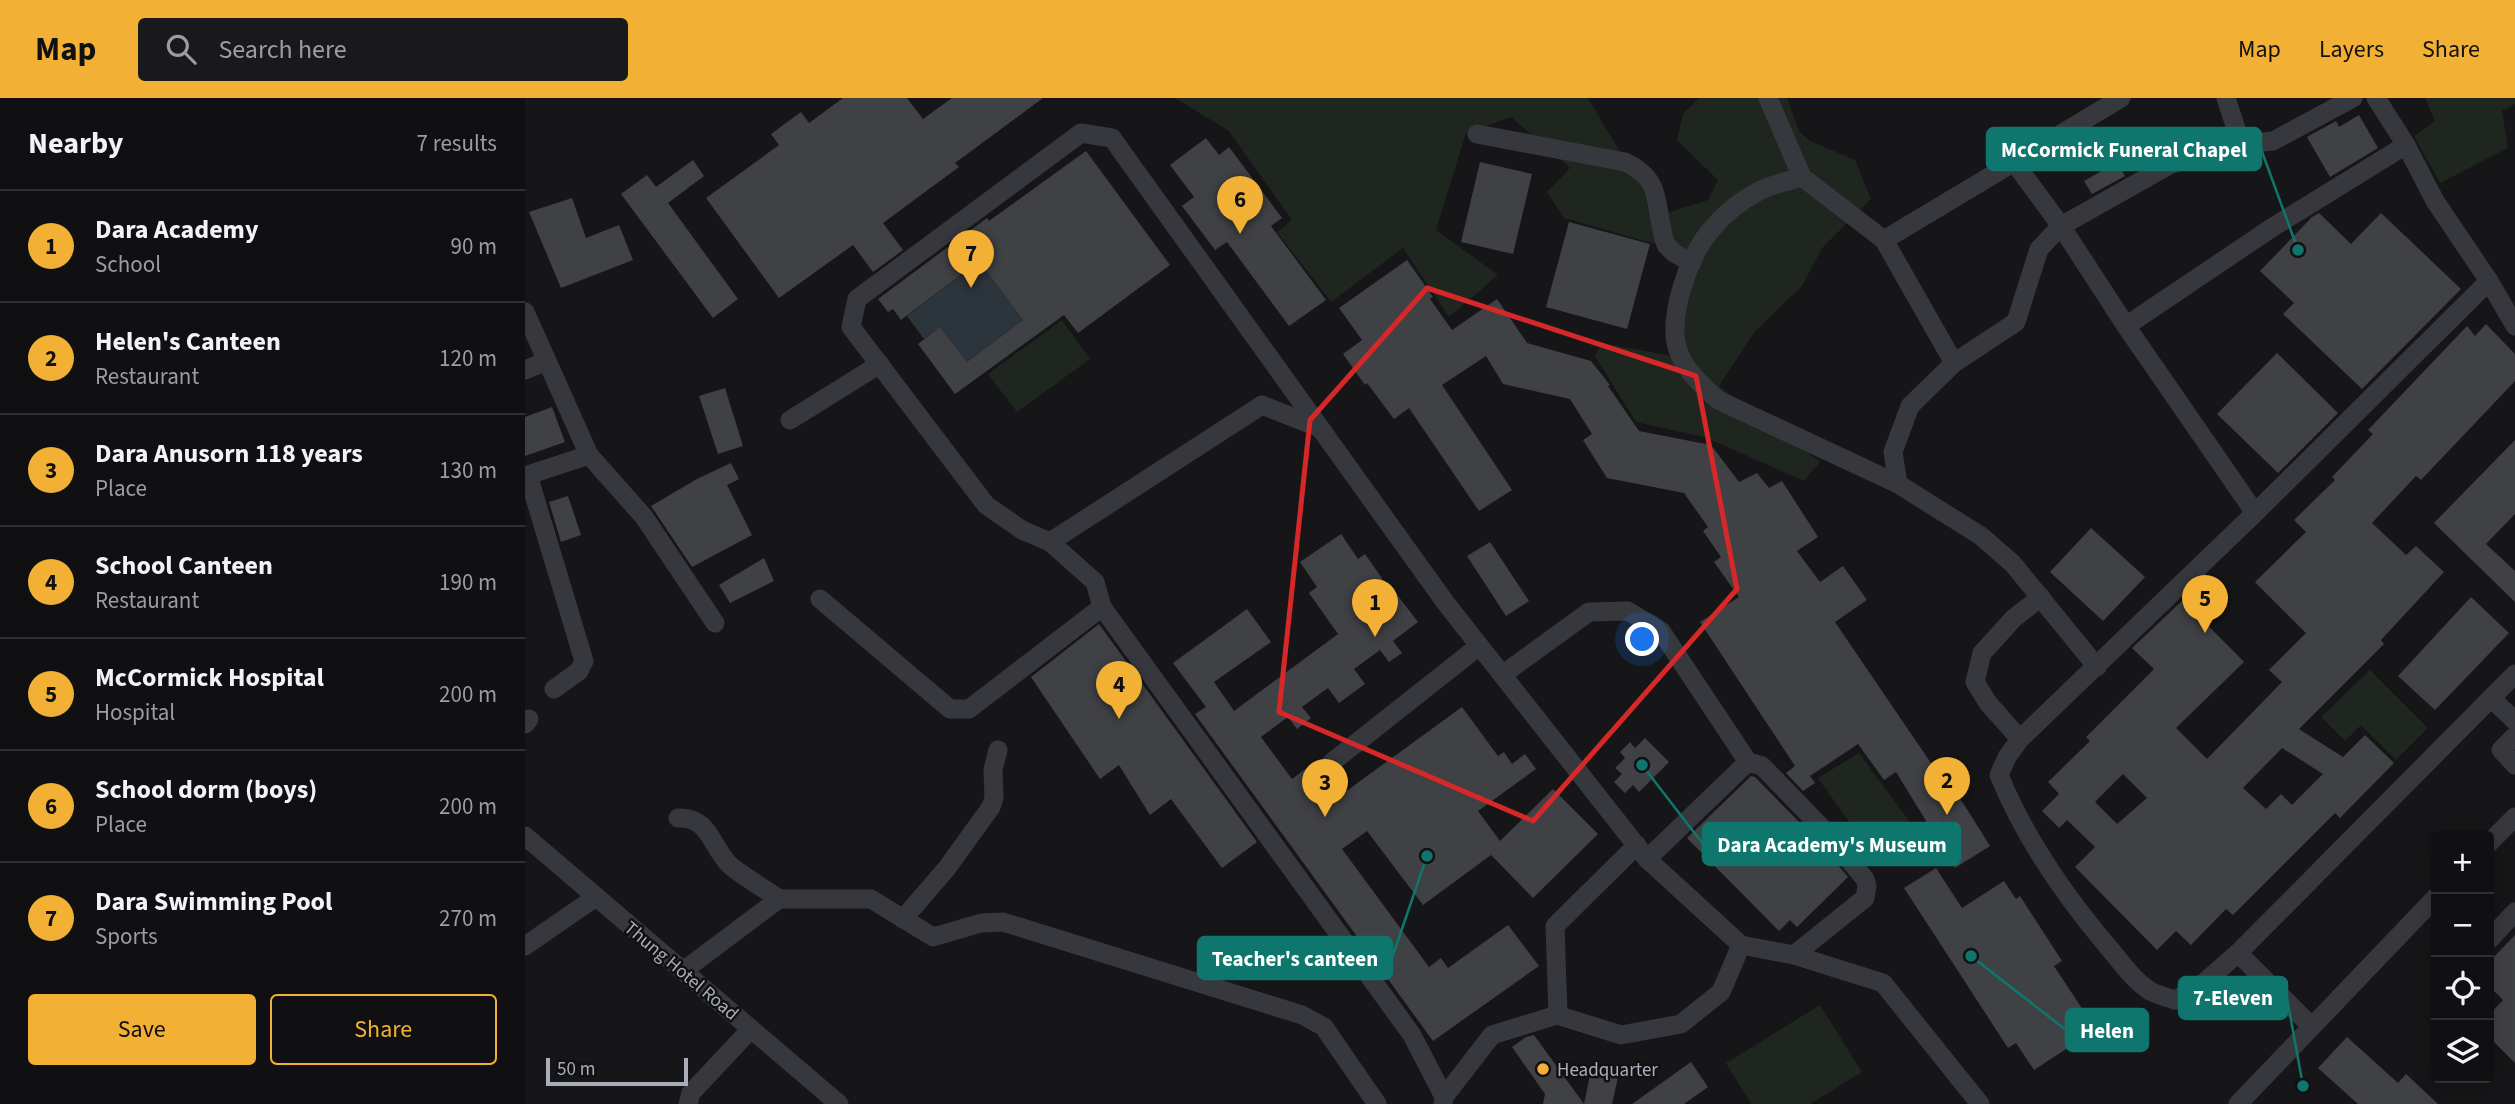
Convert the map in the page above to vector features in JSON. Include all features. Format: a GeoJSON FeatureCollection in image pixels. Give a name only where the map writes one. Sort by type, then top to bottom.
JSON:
{"type":"FeatureCollection","features":[{"type":"Feature","properties":{"kind":"street"},"geometry":{"type":"LineString","coordinates":[[1768,98],[1802,177],[1884,240],[1954,363]]}},
{"type":"Feature","properties":{"kind":"street"},"geometry":{"type":"LineString","coordinates":[[1884,240],[2121,98]]}},
{"type":"Feature","properties":{"kind":"street"},"geometry":{"type":"LineString","coordinates":[[2225,98],[2241,144]]}},
{"type":"Feature","properties":{"kind":"street"},"geometry":{"type":"LineString","coordinates":[[1898,484],[1893,453],[1910,406],[1954,363],[2016,322],[2039,249],[2061,226],[2171,164],[2241,144],[2273,141],[2353,98]]}},
{"type":"Feature","properties":{"kind":"street"},"geometry":{"type":"LineString","coordinates":[[2376,98],[2406,145],[2435,201],[2489,281],[2515,326]]}},
{"type":"Feature","properties":{"kind":"street"},"geometry":{"type":"LineString","coordinates":[[1741,945],[1721,992],[1681,1024],[1621,1035],[1558,1015],[1492,1035],[1444,1100],[1412,1035],[1103,607],[1095,582],[1050,542],[1022,530],[986,505],[852,327],[857,299],[1081,133],[1112,138],[1445,602],[1642,852],[1741,945],[1794,955],[1883,983],[1980,1104]]}},
{"type":"Feature","properties":{"kind":"street"},"geometry":{"type":"LineString","coordinates":[[1477,134],[1625,162],[1636,167],[1650,180],[1666,245],[1692,263]]}},
{"type":"Feature","properties":{"kind":"street"},"geometry":{"type":"LineString","coordinates":[[2126,326],[2249,243],[2406,145]]}},
{"type":"Feature","properties":{"kind":"street"},"geometry":{"type":"LineString","coordinates":[[2014,162],[2061,226],[2126,326],[2255,513]]}},
{"type":"Feature","properties":{"kind":"street"},"geometry":{"type":"LineString","coordinates":[[1802,177],[1761,190],[1735,207],[1709,231],[1683,282],[1675,322],[1678,349],[1694,378],[1718,400],[1898,484],[1981,536],[2013,564],[2097,667]]}},
{"type":"Feature","properties":{"kind":"street"},"geometry":{"type":"LineString","coordinates":[[2489,281],[2255,513],[2020,739],[2007,757],[1999,775],[2012,807],[2034,845],[2082,917],[2136,979],[2152,992],[2175,1000],[2199,988],[2238,953],[2515,674]]}},
{"type":"Feature","properties":{"kind":"street"},"geometry":{"type":"LineString","coordinates":[[525,312],[589,455],[644,517],[715,623]]}},
{"type":"Feature","properties":{"kind":"street"},"geometry":{"type":"LineString","coordinates":[[525,370],[547,361]]}},
{"type":"Feature","properties":{"kind":"street"},"geometry":{"type":"LineString","coordinates":[[790,419],[880,364]]}},
{"type":"Feature","properties":{"kind":"street"},"geometry":{"type":"LineString","coordinates":[[1050,542],[1262,405],[1321,428]]}},
{"type":"Feature","properties":{"kind":"street"},"geometry":{"type":"LineString","coordinates":[[554,689],[579,671],[583,661],[527,476],[589,455]]}},
{"type":"Feature","properties":{"kind":"street"},"geometry":{"type":"LineString","coordinates":[[2020,739],[1987,703],[1975,682],[1982,653],[2014,618],[2041,597]]}},
{"type":"Feature","properties":{"kind":"street"},"geometry":{"type":"LineString","coordinates":[[820,599],[950,709],[969,709],[1103,607]]}},
{"type":"Feature","properties":{"kind":"street"},"geometry":{"type":"LineString","coordinates":[[1502,675],[1589,612],[1629,611],[1661,631],[1748,762],[1762,766],[1824,830],[1865,879],[1865,898],[1794,955]]}},
{"type":"Feature","properties":{"kind":"street"},"geometry":{"type":"LineString","coordinates":[[1331,763],[1479,646]]}},
{"type":"Feature","properties":{"kind":"street"},"geometry":{"type":"LineString","coordinates":[[2491,698],[2515,721]]}},
{"type":"Feature","properties":{"kind":"street"},"geometry":{"type":"LineString","coordinates":[[2515,736],[2501,750],[2515,765]]}},
{"type":"Feature","properties":{"kind":"street"},"geometry":{"type":"LineString","coordinates":[[903,919],[947,868],[991,807],[997,750]]}},
{"type":"Feature","properties":{"kind":"street"},"geometry":{"type":"LineString","coordinates":[[1558,1015],[1555,926],[1748,762]]}},
{"type":"Feature","properties":{"kind":"street"},"geometry":{"type":"LineString","coordinates":[[678,818],[684,817],[700,824],[709,832],[720,853],[731,866],[779,899],[871,899],[933,937],[981,923],[1003,922],[1302,1014],[1324,1027],[1377,1104]]}},
{"type":"Feature","properties":{"kind":"street"},"geometry":{"type":"LineString","coordinates":[[2494,838],[2515,817]]}},
{"type":"Feature","properties":{"kind":"street","name":"Thung Hotel Road"},"geometry":{"type":"LineString","coordinates":[[525,836],[839,1104]]}},
{"type":"Feature","properties":{"kind":"street"},"geometry":{"type":"LineString","coordinates":[[525,946],[596,897]]}},
{"type":"Feature","properties":{"kind":"street"},"geometry":{"type":"LineString","coordinates":[[683,971],[779,899]]}},
{"type":"Feature","properties":{"kind":"street"},"geometry":{"type":"LineString","coordinates":[[2238,1104],[2431,902]]}},
{"type":"Feature","properties":{"kind":"street"},"geometry":{"type":"LineString","coordinates":[[2494,935],[2515,912]]}},
{"type":"Feature","properties":{"kind":"street"},"geometry":{"type":"LineString","coordinates":[[2238,953],[2311,1026]]}},
{"type":"Feature","properties":{"kind":"street"},"geometry":{"type":"LineString","coordinates":[[688,1104],[691,1093],[751,1029]]}},
{"type":"Feature","properties":{"kind":"highlighted area"},"geometry":{"type":"Polygon","coordinates":[[[1427,288],[1696,376],[1737,589],[1533,821],[1279,712],[1310,420],[1427,288]]]}},
{"type":"Feature","properties":{"kind":"shaded area"},"geometry":{"type":"Polygon","coordinates":[[[1175,98],[1588,98],[1658,216],[1708,200],[1718,180],[1677,140],[1683,114],[1699,98],[1787,98],[1799,131],[1810,141],[1855,160],[1871,199],[1822,248],[1802,286],[1755,331],[1719,386],[1820,462],[1804,481],[1707,438],[1636,422],[1595,356],[1601,343],[1672,356],[1690,254],[1564,218],[1547,192],[1570,168],[1511,117],[1466,133],[1436,230],[1498,275],[1449,317],[1403,248],[1331,302],[1277,232],[1292,220],[1229,131],[1175,98]]]}},
{"type":"Feature","properties":{"kind":"shaded area"},"geometry":{"type":"Polygon","coordinates":[[[2425,98],[2515,98],[2515,104],[2502,111],[2508,148],[2440,183],[2414,136],[2435,121],[2425,98]]]}},
{"type":"Feature","properties":{"kind":"shaded area"},"geometry":{"type":"Polygon","coordinates":[[[979,261],[1023,320],[967,362],[940,327],[924,339],[907,316],[979,261]]]}},
{"type":"Feature","properties":{"kind":"shaded area"},"geometry":{"type":"Polygon","coordinates":[[[1062,320],[1090,359],[1017,412],[988,374],[1062,320]]]}},
{"type":"Feature","properties":{"kind":"shaded area"},"geometry":{"type":"Polygon","coordinates":[[[2370,670],[2428,728],[2396,760],[2361,725],[2345,741],[2321,717],[2370,670]]]}},
{"type":"Feature","properties":{"kind":"shaded area"},"geometry":{"type":"Polygon","coordinates":[[[1859,753],[1929,848],[1905,862],[1880,865],[1818,778],[1859,753]]]}},
{"type":"Feature","properties":{"kind":"shaded area"},"geometry":{"type":"Polygon","coordinates":[[[1820,1005],[1862,1072],[1810,1104],[1751,1104],[1726,1063],[1820,1005]]]}},
{"type":"Feature","properties":{"kind":"building"},"geometry":{"type":"Polygon","coordinates":[[[843,98],[907,98],[923,119],[952,98],[1043,98],[955,163],[959,167],[883,223],[903,250],[873,272],[853,245],[779,298],[706,198],[779,145],[771,134],[801,112],[809,123],[843,98]]]}},
{"type":"Feature","properties":{"kind":"building"},"geometry":{"type":"Polygon","coordinates":[[[2359,115],[2378,148],[2330,177],[2307,137],[2336,121],[2339,127],[2359,115]]]}},
{"type":"Feature","properties":{"kind":"building"},"geometry":{"type":"Polygon","coordinates":[[[1206,138],[1219,155],[1229,147],[1282,218],[1271,226],[1326,300],[1289,326],[1227,242],[1215,250],[1182,206],[1194,197],[1170,165],[1206,138]]]}},
{"type":"Feature","properties":{"kind":"building"},"geometry":{"type":"Polygon","coordinates":[[[1086,151],[1170,265],[1078,333],[1064,315],[955,394],[918,344],[940,327],[967,362],[1023,320],[979,261],[901,320],[893,309],[888,312],[878,299],[987,218],[989,221],[1086,151]]]}},
{"type":"Feature","properties":{"kind":"building"},"geometry":{"type":"Polygon","coordinates":[[[693,160],[704,176],[668,203],[738,299],[713,318],[621,194],[647,175],[656,187],[693,160]]]}},
{"type":"Feature","properties":{"kind":"building"},"geometry":{"type":"Polygon","coordinates":[[[1480,162],[1532,174],[1513,254],[1461,242],[1480,162]]]}},
{"type":"Feature","properties":{"kind":"building"},"geometry":{"type":"Polygon","coordinates":[[[2117,162],[2125,176],[2092,194],[2084,181],[2117,162]]]}},
{"type":"Feature","properties":{"kind":"building"},"geometry":{"type":"Polygon","coordinates":[[[572,198],[586,238],[619,225],[633,260],[561,288],[529,212],[572,198]]]}},
{"type":"Feature","properties":{"kind":"building"},"geometry":{"type":"Polygon","coordinates":[[[2319,213],[2351,244],[2381,213],[2461,289],[2362,389],[2283,314],[2294,303],[2260,271],[2319,213]]]}},
{"type":"Feature","properties":{"kind":"building"},"geometry":{"type":"Polygon","coordinates":[[[1569,222],[1650,244],[1627,329],[1546,307],[1569,222]]]}},
{"type":"Feature","properties":{"kind":"building"},"geometry":{"type":"Polygon","coordinates":[[[1407,260],[1452,330],[1497,299],[1527,343],[1591,361],[1639,431],[1711,445],[1739,482],[1757,473],[1769,488],[1782,481],[1818,537],[1797,551],[1820,582],[1843,566],[1867,600],[1835,622],[1933,766],[1938,763],[1990,846],[1955,868],[1896,772],[1884,780],[1858,744],[1810,776],[1815,783],[1803,791],[1786,773],[1795,766],[1700,622],[1739,597],[1714,562],[1721,557],[1703,531],[1708,527],[1684,493],[1607,478],[1583,440],[1592,434],[1570,399],[1503,384],[1486,356],[1442,385],[1512,490],[1479,511],[1409,408],[1394,419],[1343,354],[1362,340],[1339,308],[1407,260]]]}},
{"type":"Feature","properties":{"kind":"building"},"geometry":{"type":"Polygon","coordinates":[[[2486,324],[2515,354],[2515,381],[2421,480],[2416,476],[2372,523],[2406,555],[2416,546],[2444,572],[2381,640],[2384,644],[2299,729],[2343,757],[2365,735],[2394,763],[2340,818],[2335,813],[2233,915],[2226,909],[2191,945],[2176,931],[2157,950],[2075,867],[2095,847],[2067,820],[2059,828],[2042,811],[2059,794],[2048,782],[2090,741],[2086,737],[2154,669],[2132,648],[2183,600],[2244,662],[2176,728],[2207,759],[2282,682],[2269,670],[2306,633],[2255,582],[2306,532],[2294,520],[2335,480],[2332,477],[2373,434],[2368,430],[2467,326],[2475,336],[2486,324]],[[2282,748],[2243,788],[2266,809],[2281,794],[2292,805],[2323,774],[2282,748]],[[2123,774],[2095,802],[2117,824],[2147,798],[2123,774]]]}},
{"type":"Feature","properties":{"kind":"building"},"geometry":{"type":"Polygon","coordinates":[[[2277,353],[2338,413],[2278,473],[2217,414],[2277,353]]]}},
{"type":"Feature","properties":{"kind":"building"},"geometry":{"type":"Polygon","coordinates":[[[725,388],[743,446],[718,454],[699,396],[725,388]]]}},
{"type":"Feature","properties":{"kind":"building"},"geometry":{"type":"Polygon","coordinates":[[[552,407],[565,442],[525,456],[525,417],[552,407]]]}},
{"type":"Feature","properties":{"kind":"building"},"geometry":{"type":"Polygon","coordinates":[[[2515,440],[2515,514],[2486,544],[2515,571],[2515,602],[2434,523],[2515,440]]]}},
{"type":"Feature","properties":{"kind":"building"},"geometry":{"type":"Polygon","coordinates":[[[731,463],[739,479],[727,485],[752,535],[692,567],[651,506],[731,463]]]}},
{"type":"Feature","properties":{"kind":"building"},"geometry":{"type":"Polygon","coordinates":[[[568,496],[581,535],[561,542],[549,502],[568,496]]]}},
{"type":"Feature","properties":{"kind":"building"},"geometry":{"type":"Polygon","coordinates":[[[2091,528],[2145,577],[2103,621],[2050,572],[2091,528]]]}},
{"type":"Feature","properties":{"kind":"building"},"geometry":{"type":"Polygon","coordinates":[[[1341,534],[1358,559],[1365,554],[1393,594],[1395,592],[1418,622],[1393,641],[1402,653],[1389,662],[1380,650],[1354,669],[1365,684],[1339,703],[1328,688],[1302,707],[1311,718],[1297,729],[1288,717],[1261,737],[1292,779],[1305,769],[1330,803],[1462,707],[1498,756],[1504,752],[1512,764],[1525,754],[1536,769],[1478,811],[1500,841],[1553,789],[1598,834],[1533,898],[1491,855],[1423,905],[1367,831],[1342,849],[1429,967],[1441,958],[1448,968],[1508,925],[1539,966],[1433,1041],[1195,714],[1206,707],[1173,663],[1247,609],[1271,642],[1214,682],[1234,711],[1338,634],[1309,593],[1317,587],[1300,562],[1341,534]]]}},
{"type":"Feature","properties":{"kind":"building"},"geometry":{"type":"Polygon","coordinates":[[[1490,542],[1529,601],[1506,616],[1467,556],[1490,542]]]}},
{"type":"Feature","properties":{"kind":"building"},"geometry":{"type":"Polygon","coordinates":[[[764,558],[774,581],[730,603],[719,585],[764,558]]]}},
{"type":"Feature","properties":{"kind":"building"},"geometry":{"type":"Polygon","coordinates":[[[2471,597],[2509,633],[2435,710],[2398,676],[2471,597]]]}},
{"type":"Feature","properties":{"kind":"building"},"geometry":{"type":"Polygon","coordinates":[[[1099,624],[1257,842],[1222,868],[1171,799],[1150,815],[1119,765],[1100,779],[1031,677],[1099,624]]]}},
{"type":"Feature","properties":{"kind":"building"},"geometry":{"type":"Polygon","coordinates":[[[1645,738],[1669,762],[1639,792],[1633,785],[1625,793],[1614,782],[1622,774],[1615,768],[1625,758],[1620,752],[1630,742],[1635,748],[1645,738]]]}},
{"type":"Feature","properties":{"kind":"building"},"geometry":{"type":"Polygon","coordinates":[[[1751,776],[1815,838],[1848,877],[1797,927],[1790,920],[1779,931],[1687,838],[1751,776]]]}},
{"type":"Feature","properties":{"kind":"building"},"geometry":{"type":"Polygon","coordinates":[[[1936,868],[1962,908],[2004,881],[2016,899],[2020,896],[2062,961],[2054,966],[2085,1013],[2072,1021],[2083,1038],[2034,1070],[2016,1043],[2008,1048],[1904,888],[1936,868]]]}},
{"type":"Feature","properties":{"kind":"building"},"geometry":{"type":"Polygon","coordinates":[[[2515,935],[2515,1063],[2494,1042],[2494,1010],[2503,1000],[2494,991],[2494,957],[2515,935]]]}},
{"type":"Feature","properties":{"kind":"building","name":"Headquarter"},"geometry":{"type":"Polygon","coordinates":[[[1534,1035],[1584,1104],[1543,1104],[1545,1094],[1512,1047],[1534,1035]]]}},
{"type":"Feature","properties":{"kind":"building"},"geometry":{"type":"Polygon","coordinates":[[[2347,1037],[2398,1083],[2406,1074],[2438,1104],[2358,1104],[2318,1068],[2347,1037]]]}},
{"type":"Feature","properties":{"kind":"building","name":"Headquarter"},"geometry":{"type":"Polygon","coordinates":[[[1691,1062],[1708,1087],[1684,1104],[1632,1104],[1691,1062]]]}},
{"type":"Feature","properties":{"kind":"building"},"geometry":{"type":"Polygon","coordinates":[[[1592,1065],[1619,1073],[1612,1104],[1584,1104],[1592,1065]]]}},
{"type":"Feature","properties":{"kind":"place","name":"School dorm (boys)"},"geometry":{"type":"Point","coordinates":[1240,234]}},
{"type":"Feature","properties":{"kind":"place","name":"McCormick Funeral Chapel"},"geometry":{"type":"Point","coordinates":[2298,250]}},
{"type":"Feature","properties":{"kind":"place","name":"Dara Swimming Pool"},"geometry":{"type":"Point","coordinates":[971,288]}},
{"type":"Feature","properties":{"kind":"place","name":"McCormick Hospital"},"geometry":{"type":"Point","coordinates":[2205,633]}},
{"type":"Feature","properties":{"kind":"place","name":"Dara Academy"},"geometry":{"type":"Point","coordinates":[1375,637]}},
{"type":"Feature","properties":{"kind":"place","name":"School Canteen"},"geometry":{"type":"Point","coordinates":[1119,719]}},
{"type":"Feature","properties":{"kind":"place","name":"Dara Academy's Museum"},"geometry":{"type":"Point","coordinates":[1642,765]}},
{"type":"Feature","properties":{"kind":"place","name":"Helen's Canteen"},"geometry":{"type":"Point","coordinates":[1947,815]}},
{"type":"Feature","properties":{"kind":"place","name":"Dara Anusorn 118 years"},"geometry":{"type":"Point","coordinates":[1325,817]}},
{"type":"Feature","properties":{"kind":"place","name":"Teacher's canteen"},"geometry":{"type":"Point","coordinates":[1427,856]}},
{"type":"Feature","properties":{"kind":"place","name":"Helen"},"geometry":{"type":"Point","coordinates":[1971,956]}},
{"type":"Feature","properties":{"kind":"place","name":"Headquarter"},"geometry":{"type":"Point","coordinates":[1543,1069]}},
{"type":"Feature","properties":{"kind":"place","name":"7-Eleven"},"geometry":{"type":"Point","coordinates":[2303,1086]}}]}
